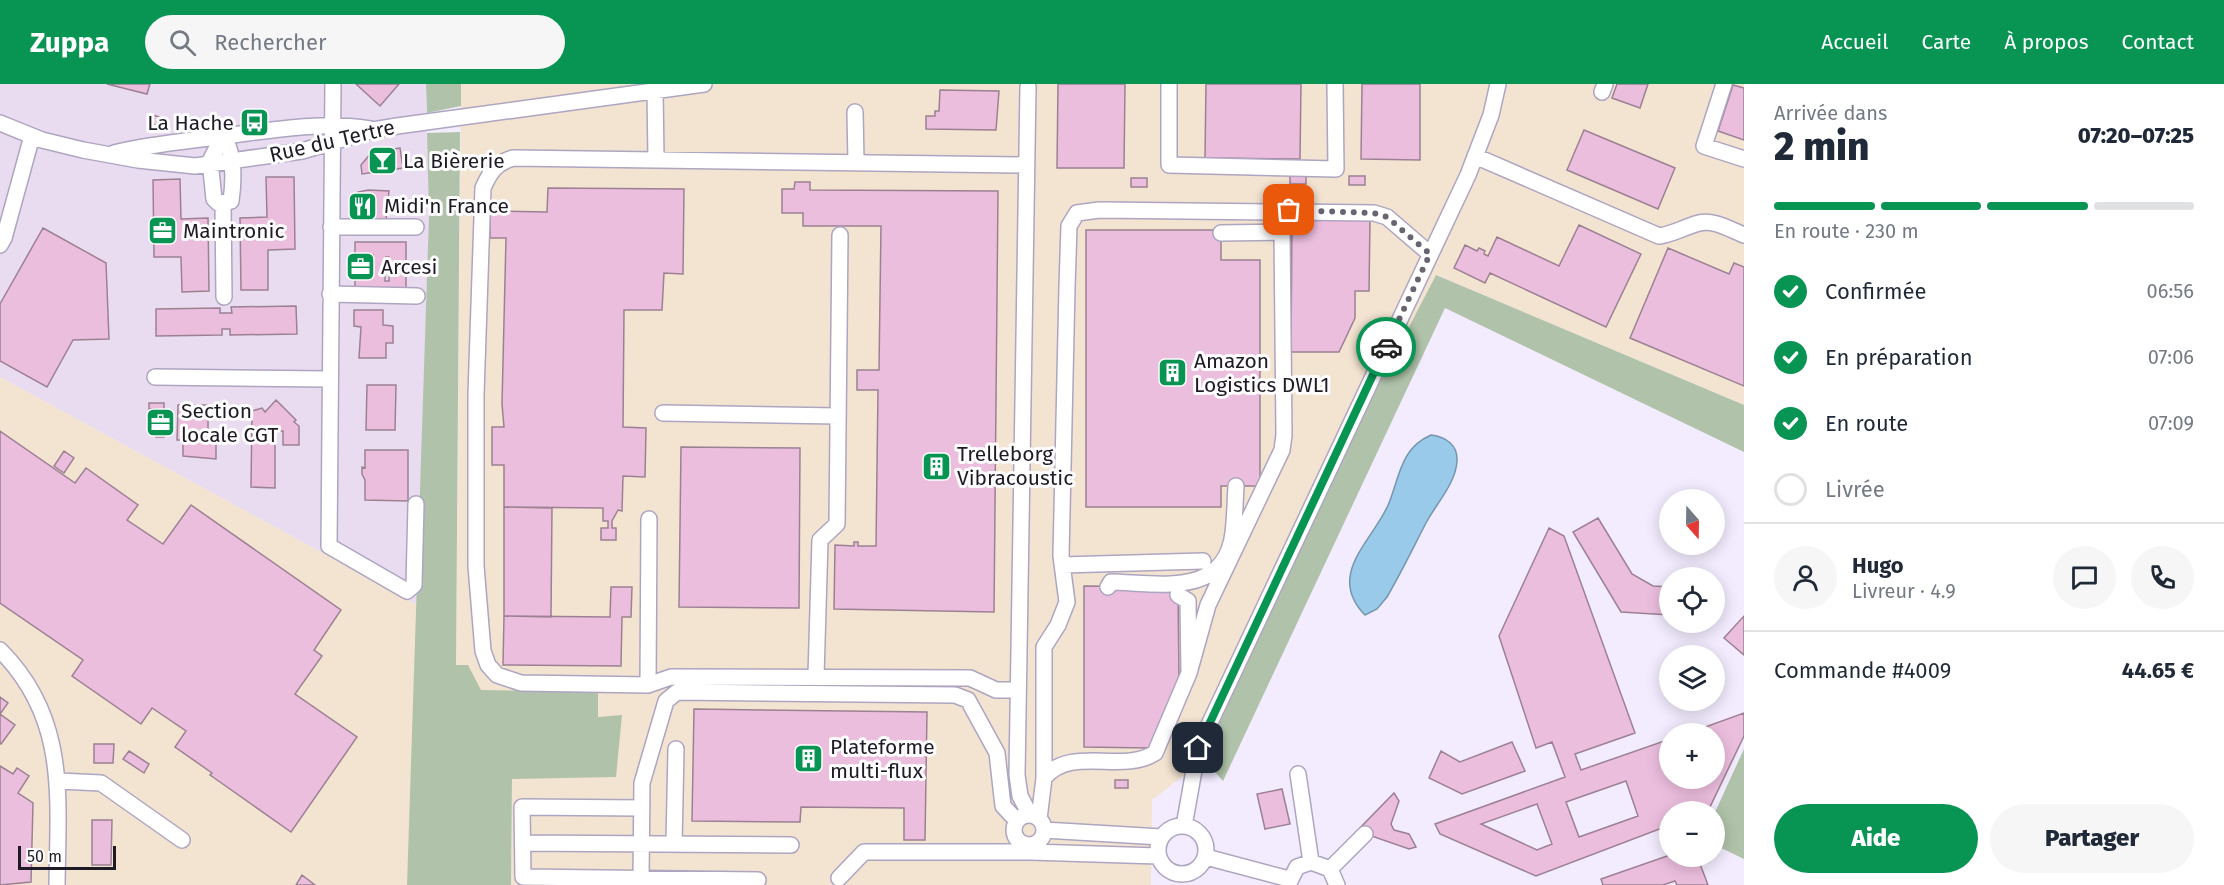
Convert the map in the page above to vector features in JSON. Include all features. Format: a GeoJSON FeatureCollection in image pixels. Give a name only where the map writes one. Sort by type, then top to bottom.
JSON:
{"type":"FeatureCollection","features":[{"type":"Feature","properties":{"kind":"street"},"geometry":{"type":"LineString","coordinates":[[333,84],[328,379],[329,546],[407,591],[414,585],[416,504]]}},
{"type":"Feature","properties":{"kind":"street","name":"Rue du Tertre"},"geometry":{"type":"LineString","coordinates":[[0,123],[32,136],[112,154],[184,165],[211,165],[302,151],[373,130],[704,84]]}},
{"type":"Feature","properties":{"kind":"street"},"geometry":{"type":"LineString","coordinates":[[1169,84],[1169,165],[1336,169],[1335,84]]}},
{"type":"Feature","properties":{"kind":"street"},"geometry":{"type":"LineString","coordinates":[[1184,826],[1198,748],[1475,156],[1491,115],[1498,84]]}},
{"type":"Feature","properties":{"kind":"street"},"geometry":{"type":"LineString","coordinates":[[1724,84],[1704,146],[1744,159]]}},
{"type":"Feature","properties":{"kind":"street"},"geometry":{"type":"LineString","coordinates":[[1028,85],[1018,786],[1039,840],[1028,848]]}},
{"type":"Feature","properties":{"kind":"street"},"geometry":{"type":"LineString","coordinates":[[655,90],[656,159]]}},
{"type":"Feature","properties":{"kind":"street"},"geometry":{"type":"LineString","coordinates":[[855,112],[856,162]]}},
{"type":"Feature","properties":{"kind":"street"},"geometry":{"type":"LineString","coordinates":[[112,154],[140,147],[333,124],[373,130]]}},
{"type":"Feature","properties":{"kind":"street"},"geometry":{"type":"LineString","coordinates":[[0,245],[4,238],[32,136]]}},
{"type":"Feature","properties":{"kind":"street"},"geometry":{"type":"LineString","coordinates":[[223,136],[229,146],[232,162],[231,201],[223,203],[214,199],[211,165],[214,149],[223,136]]}},
{"type":"Feature","properties":{"kind":"street"},"geometry":{"type":"LineString","coordinates":[[1475,156],[1659,236],[1675,234],[1700,222],[1710,222],[1744,235]]}},
{"type":"Feature","properties":{"kind":"street"},"geometry":{"type":"LineString","coordinates":[[1018,690],[996,690],[970,678],[671,676],[648,685],[522,683],[497,675],[488,665],[483,651],[476,566],[476,394],[483,188],[490,172],[502,161],[513,158],[656,159],[1026,165]]}},
{"type":"Feature","properties":{"kind":"street"},"geometry":{"type":"LineString","coordinates":[[223,203],[224,297]]}},
{"type":"Feature","properties":{"kind":"street"},"geometry":{"type":"LineString","coordinates":[[1028,848],[1015,834],[1032,821],[1044,778],[1044,647],[1058,625],[1067,602],[1062,565],[1069,226],[1077,213],[1099,210],[1243,210],[1374,213],[1387,217],[1430,254]]}},
{"type":"Feature","properties":{"kind":"street"},"geometry":{"type":"LineString","coordinates":[[331,227],[416,227]]}},
{"type":"Feature","properties":{"kind":"street"},"geometry":{"type":"LineString","coordinates":[[1044,778],[1052,768],[1065,763],[1140,761],[1155,753],[1189,673],[1208,605],[1282,450],[1284,435],[1282,232],[1221,233]]}},
{"type":"Feature","properties":{"kind":"street"},"geometry":{"type":"LineString","coordinates":[[816,676],[820,540],[837,524],[840,235]]}},
{"type":"Feature","properties":{"kind":"street"},"geometry":{"type":"LineString","coordinates":[[330,294],[417,296]]}},
{"type":"Feature","properties":{"kind":"street"},"geometry":{"type":"LineString","coordinates":[[155,377],[328,379]]}},
{"type":"Feature","properties":{"kind":"street"},"geometry":{"type":"LineString","coordinates":[[663,413],[838,416]]}},
{"type":"Feature","properties":{"kind":"street"},"geometry":{"type":"LineString","coordinates":[[1108,586],[1111,582],[1190,582],[1207,578],[1216,571],[1224,559],[1233,535],[1236,486]]}},
{"type":"Feature","properties":{"kind":"street"},"geometry":{"type":"LineString","coordinates":[[648,685],[649,519]]}},
{"type":"Feature","properties":{"kind":"street"},"geometry":{"type":"LineString","coordinates":[[1062,565],[1203,561]]}},
{"type":"Feature","properties":{"kind":"street"},"geometry":{"type":"LineString","coordinates":[[1178,595],[1188,601],[1189,673]]}},
{"type":"Feature","properties":{"kind":"street"},"geometry":{"type":"LineString","coordinates":[[0,650],[19,669],[43,712],[54,744],[58,781],[57,885]]}},
{"type":"Feature","properties":{"kind":"street"},"geometry":{"type":"LineString","coordinates":[[641,877],[642,783],[666,701],[677,692],[955,695],[968,700],[996,753],[1003,806],[1032,821],[1161,837]]}},
{"type":"Feature","properties":{"kind":"street"},"geometry":{"type":"LineString","coordinates":[[674,844],[676,749]]}},
{"type":"Feature","properties":{"kind":"street"},"geometry":{"type":"LineString","coordinates":[[1298,774],[1311,862]]}},
{"type":"Feature","properties":{"kind":"street"},"geometry":{"type":"LineString","coordinates":[[58,781],[101,783],[182,840]]}},
{"type":"Feature","properties":{"kind":"street"},"geometry":{"type":"LineString","coordinates":[[642,808],[522,807],[523,878],[641,877],[758,880]]}},
{"type":"Feature","properties":{"kind":"street"},"geometry":{"type":"LineString","coordinates":[[1184,826],[1191,827],[1202,837],[1206,843],[1206,857],[1197,870],[1173,879],[1161,864],[1158,856],[1161,837],[1170,829],[1184,826]]}},
{"type":"Feature","properties":{"kind":"street"},"geometry":{"type":"LineString","coordinates":[[1330,869],[1365,834]]}},
{"type":"Feature","properties":{"kind":"street"},"geometry":{"type":"LineString","coordinates":[[523,843],[791,845]]}},
{"type":"Feature","properties":{"kind":"street"},"geometry":{"type":"LineString","coordinates":[[839,878],[864,852],[1028,848],[1158,856]]}},
{"type":"Feature","properties":{"kind":"street"},"geometry":{"type":"LineString","coordinates":[[1206,857],[1288,882],[1297,867],[1311,862],[1330,869],[1337,885]]}},
{"type":"Feature","properties":{"kind":"shaded area"},"geometry":{"type":"Polygon","coordinates":[[[0,84],[426,84],[429,216],[418,605],[0,377],[0,84]]]}},
{"type":"Feature","properties":{"kind":"shaded area"},"geometry":{"type":"Polygon","coordinates":[[[461,84],[1744,84],[1744,405],[1436,275],[1260,627],[1204,760],[1152,800],[1151,885],[511,885],[512,779],[456,665],[461,84]]]}},
{"type":"Feature","properties":{"kind":"shaded area"},"geometry":{"type":"Polygon","coordinates":[[[0,377],[418,605],[407,885],[0,885],[0,377]]]}},
{"type":"Feature","properties":{"kind":"green space"},"geometry":{"type":"Polygon","coordinates":[[[426,84],[461,84],[461,106],[427,113],[426,84]]]}},
{"type":"Feature","properties":{"kind":"green space"},"geometry":{"type":"Polygon","coordinates":[[[460,132],[456,665],[468,665],[481,690],[598,692],[598,717],[622,715],[616,777],[512,779],[511,885],[407,885],[429,216],[427,133],[460,132]]]}},
{"type":"Feature","properties":{"kind":"green space"},"geometry":{"type":"Polygon","coordinates":[[[1436,275],[1744,405],[1744,452],[1445,308],[1223,781],[1204,760],[1260,627],[1315,508],[1436,275]]]}},
{"type":"Feature","properties":{"kind":"green space"},"geometry":{"type":"Polygon","coordinates":[[[1744,749],[1744,859],[1725,850],[1725,801],[1720,801],[1744,749]]]}},
{"type":"Feature","properties":{"kind":"water"},"geometry":{"type":"Polygon","coordinates":[[[1431,435],[1446,440],[1453,446],[1457,455],[1456,469],[1387,597],[1377,609],[1365,615],[1354,600],[1350,585],[1351,571],[1356,558],[1389,503],[1407,455],[1413,447],[1431,435]]]}},
{"type":"Feature","properties":{"kind":"building"},"geometry":{"type":"Polygon","coordinates":[[[107,84],[150,84],[147,94],[107,84]]]}},
{"type":"Feature","properties":{"kind":"building"},"geometry":{"type":"Polygon","coordinates":[[[356,84],[399,84],[380,106],[356,84]]]}},
{"type":"Feature","properties":{"kind":"building"},"geometry":{"type":"Polygon","coordinates":[[[1058,84],[1125,84],[1124,168],[1057,168],[1058,84]]]}},
{"type":"Feature","properties":{"kind":"building"},"geometry":{"type":"Polygon","coordinates":[[[1206,84],[1301,84],[1300,159],[1205,158],[1206,84]]]}},
{"type":"Feature","properties":{"kind":"building"},"geometry":{"type":"Polygon","coordinates":[[[1362,84],[1420,84],[1420,160],[1361,159],[1362,84]]]}},
{"type":"Feature","properties":{"kind":"building"},"geometry":{"type":"Polygon","coordinates":[[[1617,84],[1648,84],[1640,108],[1612,98],[1617,84]]]}},
{"type":"Feature","properties":{"kind":"building"},"geometry":{"type":"Polygon","coordinates":[[[1733,85],[1744,88],[1744,140],[1718,131],[1733,85]]]}},
{"type":"Feature","properties":{"kind":"building"},"geometry":{"type":"Polygon","coordinates":[[[940,90],[999,91],[996,130],[926,129],[926,116],[935,116],[935,111],[939,111],[940,90]]]}},
{"type":"Feature","properties":{"kind":"building"},"geometry":{"type":"Polygon","coordinates":[[[152,115],[160,117],[158,125],[150,124],[152,115]]]}},
{"type":"Feature","properties":{"kind":"building"},"geometry":{"type":"Polygon","coordinates":[[[1584,130],[1675,168],[1658,209],[1567,170],[1584,130]]]}},
{"type":"Feature","properties":{"kind":"building"},"geometry":{"type":"Polygon","coordinates":[[[400,148],[403,168],[362,174],[361,165],[372,152],[400,148]]]}},
{"type":"Feature","properties":{"kind":"building"},"geometry":{"type":"Polygon","coordinates":[[[1290,175],[1306,176],[1306,184],[1290,184],[1290,175]]]}},
{"type":"Feature","properties":{"kind":"building"},"geometry":{"type":"Polygon","coordinates":[[[1349,176],[1365,176],[1365,185],[1349,185],[1349,176]]]}},
{"type":"Feature","properties":{"kind":"building"},"geometry":{"type":"Polygon","coordinates":[[[266,177],[294,177],[295,249],[268,250],[268,290],[241,290],[240,218],[267,217],[266,177]]]}},
{"type":"Feature","properties":{"kind":"building"},"geometry":{"type":"Polygon","coordinates":[[[1131,178],[1147,178],[1147,187],[1131,187],[1131,178]]]}},
{"type":"Feature","properties":{"kind":"building"},"geometry":{"type":"Polygon","coordinates":[[[180,179],[181,219],[208,218],[209,291],[182,292],[181,257],[154,257],[153,180],[180,179]]]}},
{"type":"Feature","properties":{"kind":"building","name":"Trelleborg Vibracoustic"},"geometry":{"type":"Polygon","coordinates":[[[795,182],[810,182],[810,190],[998,191],[994,612],[834,609],[835,545],[854,546],[854,542],[858,542],[858,546],[876,546],[878,390],[857,390],[857,370],[879,370],[881,226],[803,226],[803,213],[782,213],[782,189],[794,189],[795,182]]]}},
{"type":"Feature","properties":{"kind":"building"},"geometry":{"type":"Polygon","coordinates":[[[548,188],[684,189],[683,274],[664,273],[662,310],[624,310],[623,427],[646,428],[645,477],[623,476],[622,511],[618,510],[612,521],[612,528],[616,528],[616,540],[601,540],[601,528],[608,528],[608,521],[603,521],[603,508],[504,507],[504,465],[492,465],[492,427],[504,427],[502,404],[506,238],[490,238],[490,211],[547,212],[548,188]]]}},
{"type":"Feature","properties":{"kind":"building"},"geometry":{"type":"Polygon","coordinates":[[[389,191],[386,220],[358,219],[358,192],[389,191]]]}},
{"type":"Feature","properties":{"kind":"building"},"geometry":{"type":"Polygon","coordinates":[[[1292,219],[1370,220],[1369,291],[1355,291],[1355,318],[1339,352],[1291,352],[1292,219]]]}},
{"type":"Feature","properties":{"kind":"building"},"geometry":{"type":"Polygon","coordinates":[[[1579,225],[1641,254],[1606,327],[1490,273],[1485,283],[1454,268],[1465,245],[1477,251],[1479,248],[1488,256],[1497,237],[1559,266],[1579,225]]]}},
{"type":"Feature","properties":{"kind":"building"},"geometry":{"type":"Polygon","coordinates":[[[43,228],[106,263],[109,339],[73,340],[47,387],[0,361],[0,304],[43,228]]]}},
{"type":"Feature","properties":{"kind":"building","name":"Amazon Logistics DWL1"},"geometry":{"type":"Polygon","coordinates":[[[1086,230],[1221,230],[1221,260],[1260,260],[1260,486],[1221,486],[1221,507],[1086,507],[1086,230]]]}},
{"type":"Feature","properties":{"kind":"building"},"geometry":{"type":"Polygon","coordinates":[[[355,242],[406,242],[406,290],[355,289],[355,242]],[[369,253],[366,254],[365,264],[373,264],[373,254],[372,259],[368,259],[369,253]],[[386,257],[385,281],[389,281],[389,257],[386,257]]]}},
{"type":"Feature","properties":{"kind":"building"},"geometry":{"type":"Polygon","coordinates":[[[1668,248],[1729,274],[1734,263],[1744,267],[1744,386],[1630,338],[1668,248]]]}},
{"type":"Feature","properties":{"kind":"building"},"geometry":{"type":"Polygon","coordinates":[[[296,306],[297,334],[230,335],[230,329],[222,329],[222,335],[156,336],[156,309],[220,308],[220,313],[232,313],[231,307],[296,306]]]}},
{"type":"Feature","properties":{"kind":"building"},"geometry":{"type":"Polygon","coordinates":[[[354,310],[383,310],[383,325],[393,326],[393,343],[386,343],[386,358],[359,358],[361,327],[354,326],[354,310]]]}},
{"type":"Feature","properties":{"kind":"building"},"geometry":{"type":"Polygon","coordinates":[[[367,385],[396,385],[395,430],[366,430],[367,385]]]}},
{"type":"Feature","properties":{"kind":"building"},"geometry":{"type":"Polygon","coordinates":[[[276,400],[296,420],[294,422],[299,426],[299,445],[283,445],[283,431],[275,431],[275,488],[251,487],[252,411],[262,408],[265,412],[276,400]]]}},
{"type":"Feature","properties":{"kind":"building","name":"Section locale CGT"},"geometry":{"type":"Polygon","coordinates":[[[149,403],[164,403],[164,437],[156,437],[157,409],[149,409],[149,403]]]}},
{"type":"Feature","properties":{"kind":"building"},"geometry":{"type":"Polygon","coordinates":[[[178,405],[208,405],[208,440],[216,440],[216,459],[183,456],[183,440],[177,440],[178,405]]]}},
{"type":"Feature","properties":{"kind":"building"},"geometry":{"type":"Polygon","coordinates":[[[0,431],[75,483],[86,468],[138,505],[127,520],[163,544],[191,505],[341,610],[314,650],[322,656],[295,694],[357,737],[291,832],[210,775],[212,773],[175,747],[186,731],[152,708],[141,724],[72,676],[83,660],[0,603],[0,431]]]}},
{"type":"Feature","properties":{"kind":"building"},"geometry":{"type":"Polygon","coordinates":[[[681,447],[800,448],[799,608],[679,607],[681,447]]]}},
{"type":"Feature","properties":{"kind":"building"},"geometry":{"type":"Polygon","coordinates":[[[365,450],[408,450],[408,501],[365,500],[365,480],[362,467],[365,468],[365,450]]]}},
{"type":"Feature","properties":{"kind":"building"},"geometry":{"type":"Polygon","coordinates":[[[64,451],[74,458],[64,473],[54,466],[64,451]]]}},
{"type":"Feature","properties":{"kind":"building"},"geometry":{"type":"Polygon","coordinates":[[[504,507],[552,508],[551,617],[504,616],[504,507]]]}},
{"type":"Feature","properties":{"kind":"building"},"geometry":{"type":"Polygon","coordinates":[[[1598,518],[1632,574],[1653,586],[1659,586],[1659,614],[1621,612],[1573,532],[1598,518]]]}},
{"type":"Feature","properties":{"kind":"building"},"geometry":{"type":"Polygon","coordinates":[[[1549,528],[1564,536],[1635,733],[1575,754],[1581,770],[1659,743],[1659,789],[1719,789],[1713,801],[1659,801],[1659,829],[1536,876],[1440,834],[1435,824],[1565,777],[1552,742],[1536,748],[1499,636],[1549,528]],[[1626,781],[1566,802],[1579,837],[1638,816],[1626,781]],[[1537,804],[1481,824],[1537,850],[1552,844],[1537,804]]]}},
{"type":"Feature","properties":{"kind":"building"},"geometry":{"type":"Polygon","coordinates":[[[1084,586],[1178,587],[1179,682],[1149,748],[1084,747],[1084,586]]]}},
{"type":"Feature","properties":{"kind":"building"},"geometry":{"type":"Polygon","coordinates":[[[611,587],[632,587],[631,617],[622,617],[621,666],[503,665],[504,616],[610,617],[611,587]]]}},
{"type":"Feature","properties":{"kind":"building"},"geometry":{"type":"Polygon","coordinates":[[[1744,616],[1744,655],[1724,638],[1744,616]]]}},
{"type":"Feature","properties":{"kind":"building"},"geometry":{"type":"Polygon","coordinates":[[[0,697],[8,703],[0,714],[0,697]]]}},
{"type":"Feature","properties":{"kind":"building","name":"Plateforme multi-flux"},"geometry":{"type":"Polygon","coordinates":[[[694,709],[927,712],[925,840],[904,840],[904,808],[801,807],[800,822],[692,821],[694,709]]]}},
{"type":"Feature","properties":{"kind":"building"},"geometry":{"type":"Polygon","coordinates":[[[1744,713],[1744,736],[1725,776],[1725,723],[1716,723],[1744,713]]]}},
{"type":"Feature","properties":{"kind":"building"},"geometry":{"type":"Polygon","coordinates":[[[0,714],[15,725],[1,744],[0,743],[0,714]]]}},
{"type":"Feature","properties":{"kind":"building"},"geometry":{"type":"Polygon","coordinates":[[[1512,742],[1525,771],[1462,794],[1429,778],[1441,751],[1460,762],[1512,742]]]}},
{"type":"Feature","properties":{"kind":"building"},"geometry":{"type":"Polygon","coordinates":[[[94,744],[114,744],[113,763],[94,763],[94,744]]]}},
{"type":"Feature","properties":{"kind":"building"},"geometry":{"type":"Polygon","coordinates":[[[129,751],[149,764],[144,773],[123,759],[129,751]]]}},
{"type":"Feature","properties":{"kind":"building"},"geometry":{"type":"Polygon","coordinates":[[[0,766],[13,774],[17,768],[29,776],[18,793],[33,803],[31,882],[0,885],[0,766]]]}},
{"type":"Feature","properties":{"kind":"building"},"geometry":{"type":"Polygon","coordinates":[[[1115,780],[1128,780],[1128,788],[1115,788],[1115,780]]]}},
{"type":"Feature","properties":{"kind":"building"},"geometry":{"type":"Polygon","coordinates":[[[1282,789],[1290,824],[1265,829],[1257,794],[1282,789]]]}},
{"type":"Feature","properties":{"kind":"building"},"geometry":{"type":"Polygon","coordinates":[[[1394,793],[1399,801],[1391,824],[1394,830],[1409,834],[1416,847],[1409,849],[1357,831],[1394,793]]]}},
{"type":"Feature","properties":{"kind":"building"},"geometry":{"type":"Polygon","coordinates":[[[92,820],[112,820],[111,865],[92,865],[92,820]]]}},
{"type":"Feature","properties":{"kind":"building"},"geometry":{"type":"Polygon","coordinates":[[[1659,859],[1659,867],[1701,867],[1708,885],[1677,885],[1675,881],[1663,885],[1603,885],[1601,879],[1659,859]]]}},
{"type":"Feature","properties":{"kind":"building"},"geometry":{"type":"Polygon","coordinates":[[[302,875],[315,885],[296,885],[302,875]]]}},
{"type":"Feature","properties":{"kind":"way so far"},"geometry":{"type":"LineString","coordinates":[[1289,210],[1374,213],[1387,217],[1430,254],[1386,347]]}},
{"type":"Feature","properties":{"kind":"place","name":"La Hache"},"geometry":{"type":"Point","coordinates":[255,123]}},
{"type":"Feature","properties":{"kind":"place","name":"La Bièrerie"},"geometry":{"type":"Point","coordinates":[382,161]}},
{"type":"Feature","properties":{"kind":"place","name":"Midi'n France"},"geometry":{"type":"Point","coordinates":[363,206]}},
{"type":"Feature","properties":{"kind":"place","name":"Maintronic"},"geometry":{"type":"Point","coordinates":[162,231]}},
{"type":"Feature","properties":{"kind":"place","name":"Arcesi"},"geometry":{"type":"Point","coordinates":[360,267]}},
{"type":"Feature","properties":{"kind":"place","name":"Amazon Logistics DWL1"},"geometry":{"type":"Point","coordinates":[1173,373]}},
{"type":"Feature","properties":{"kind":"place","name":"Section locale CGT"},"geometry":{"type":"Point","coordinates":[160,423]}},
{"type":"Feature","properties":{"kind":"place","name":"Trelleborg Vibracoustic"},"geometry":{"type":"Point","coordinates":[936,466]}},
{"type":"Feature","properties":{"kind":"place","name":"Plateforme multi-flux"},"geometry":{"type":"Point","coordinates":[809,759]}},
{"type":"Feature","properties":{"kind":"route"},"geometry":{"type":"LineString","coordinates":[[1198,748],[1386,347]]}}]}
